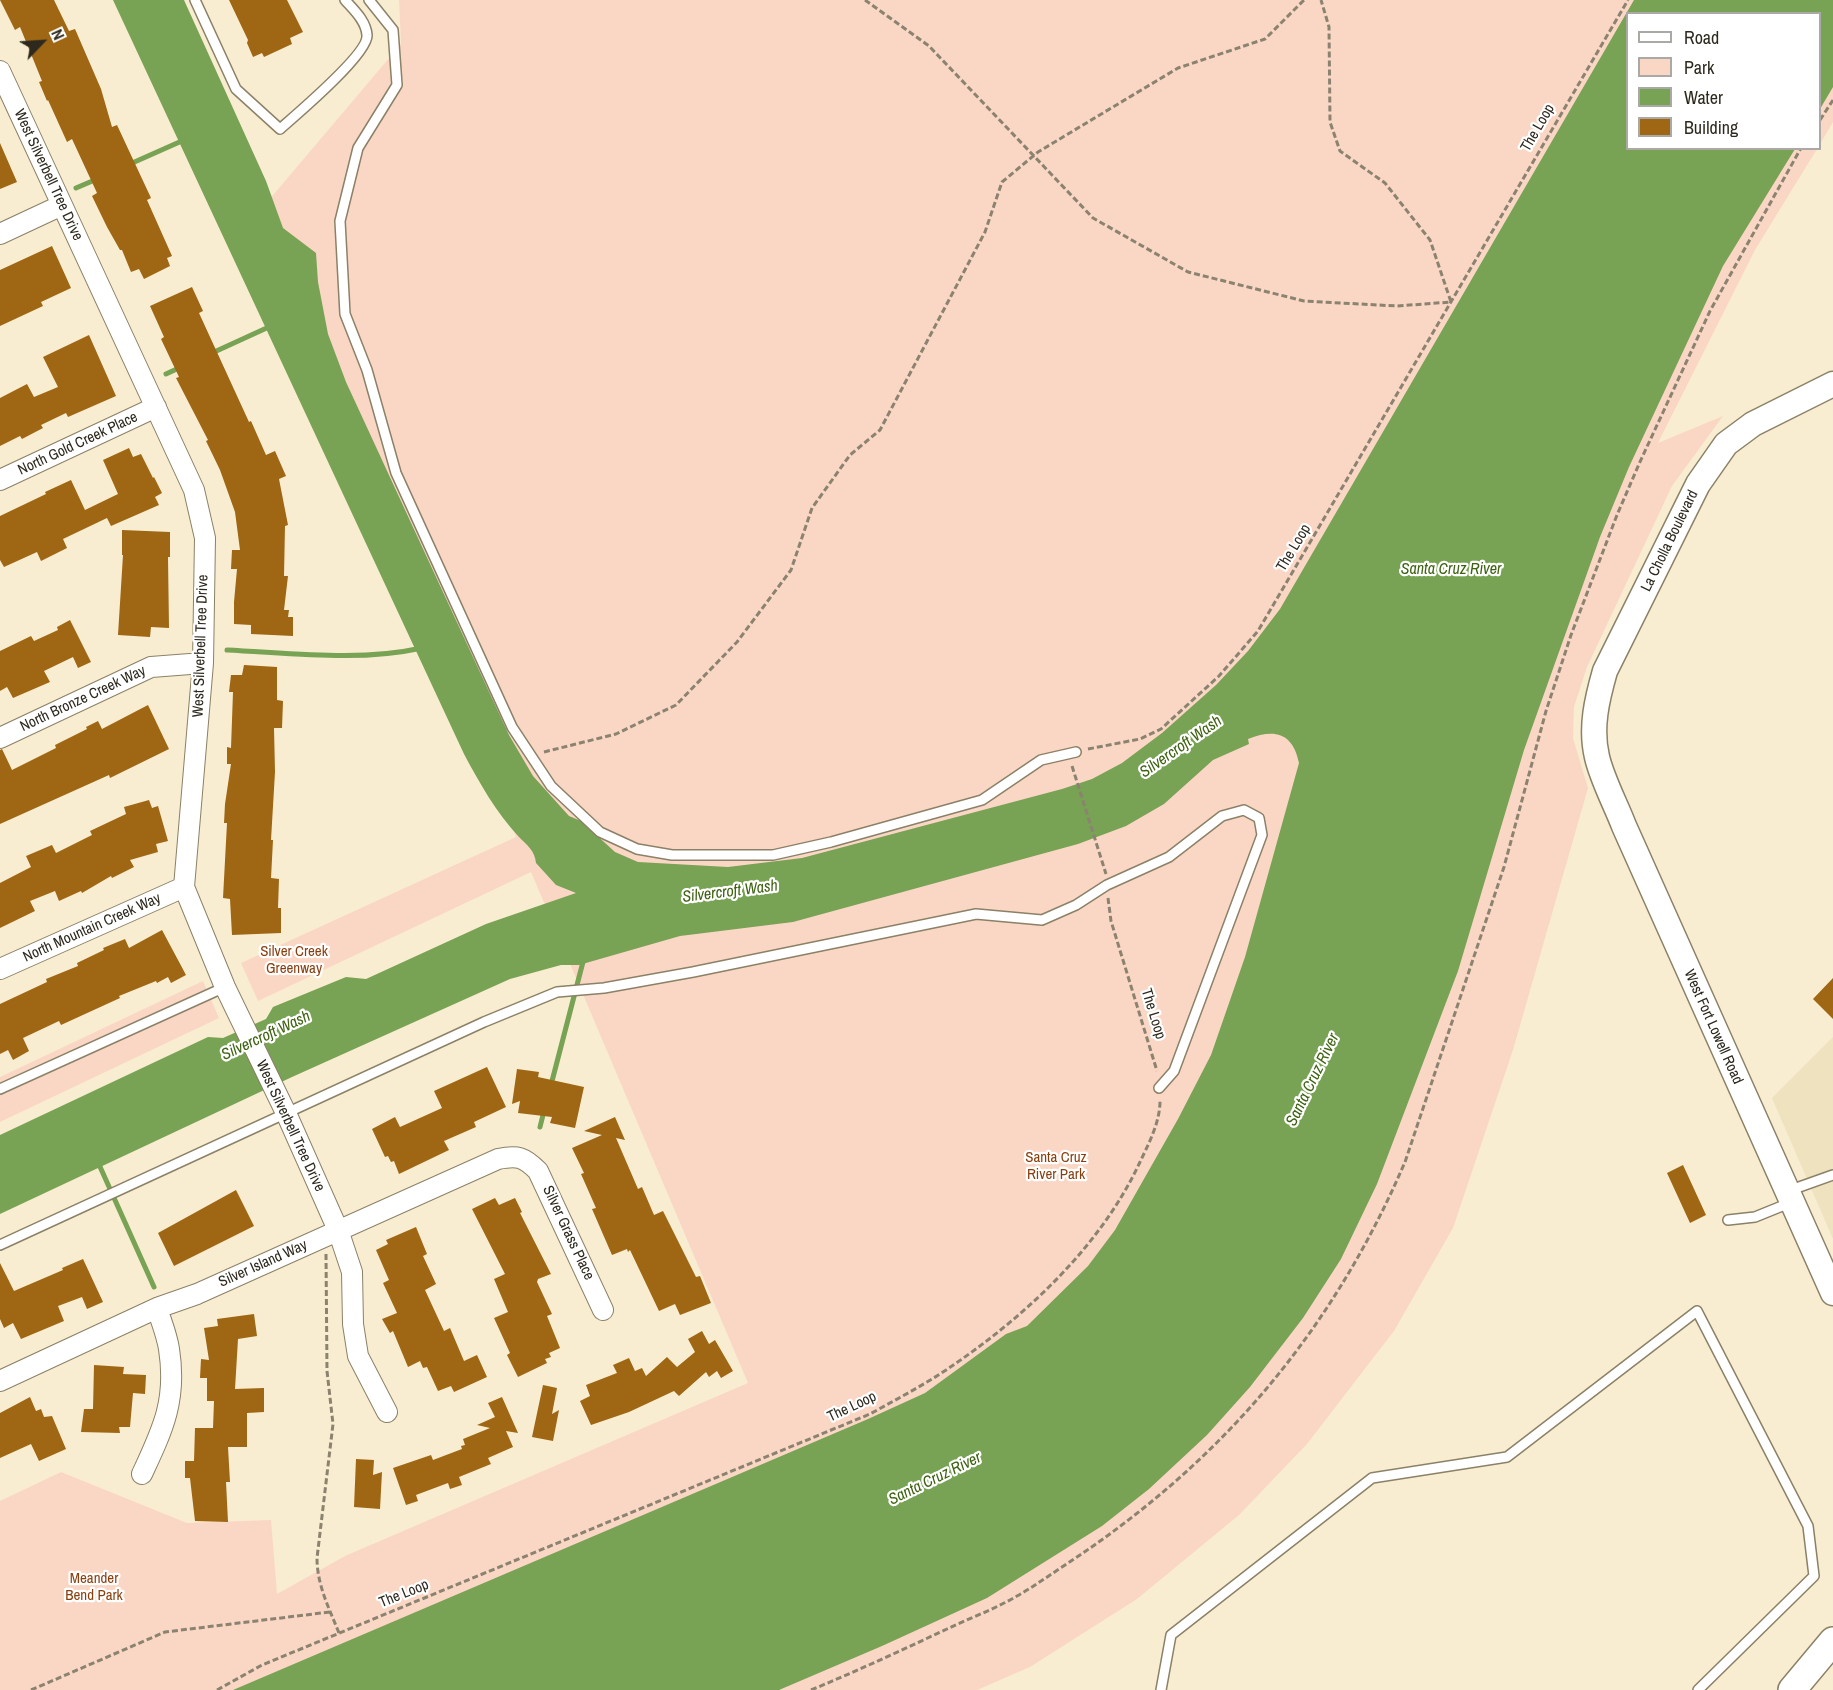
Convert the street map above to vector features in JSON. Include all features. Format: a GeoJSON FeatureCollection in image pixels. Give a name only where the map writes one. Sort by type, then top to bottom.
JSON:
{"type":"FeatureCollection","features":[{"type":"Feature","properties":{"kind":"main road"},"geometry":{"type":"LineString","coordinates":[[1792,1690],[1833,1641]]}},
{"type":"Feature","properties":{"kind":"street","name":"West Silverbell Tree Drive"},"geometry":{"type":"LineString","coordinates":[[0,71],[194,490],[205,538],[203,663],[184,887],[225,987],[286,1113],[332,1233],[352,1272],[352,1324],[358,1356],[387,1412]]}},
{"type":"Feature","properties":{"kind":"street"},"geometry":{"type":"LineString","coordinates":[[0,234],[62,205]]}},
{"type":"Feature","properties":{"kind":"street","name":"La Cholla Boulevard"},"geometry":{"type":"LineString","coordinates":[[1597,759],[1594,735],[1596,703],[1605,671],[1698,484],[1726,444],[1753,424],[1833,384]]}},
{"type":"Feature","properties":{"kind":"street","name":"North Gold Creek Place"},"geometry":{"type":"LineString","coordinates":[[0,480],[156,407]]}},
{"type":"Feature","properties":{"kind":"street","name":"North Bronze Creek Way"},"geometry":{"type":"LineString","coordinates":[[0,738],[151,667],[203,663]]}},
{"type":"Feature","properties":{"kind":"street","name":"West Fort Lowell Road"},"geometry":{"type":"LineString","coordinates":[[1597,759],[1691,978],[1833,1293]]}},
{"type":"Feature","properties":{"kind":"street","name":"North Mountain Creek Way"},"geometry":{"type":"LineString","coordinates":[[0,969],[184,887]]}},
{"type":"Feature","properties":{"kind":"street","name":"Silver Island Way"},"geometry":{"type":"LineString","coordinates":[[0,1381],[157,1308],[197,1294],[498,1159],[526,1156]]}},
{"type":"Feature","properties":{"kind":"street","name":"Silver Grass Place"},"geometry":{"type":"LineString","coordinates":[[526,1156],[538,1171],[547,1188],[603,1310]]}},
{"type":"Feature","properties":{"kind":"street"},"geometry":{"type":"LineString","coordinates":[[142,1474],[161,1433],[170,1406],[172,1381],[169,1347],[157,1308]]}},
{"type":"Feature","properties":{"kind":"lane"},"geometry":{"type":"LineString","coordinates":[[195,0],[236,89],[280,129],[327,87],[365,46],[367,35],[361,17],[345,0]]}},
{"type":"Feature","properties":{"kind":"lane"},"geometry":{"type":"LineString","coordinates":[[369,0],[393,30],[398,85],[358,148],[340,221],[345,314],[367,370],[396,473],[512,727],[550,786],[600,832],[637,849],[672,855],[773,855],[831,842],[982,800],[1041,760],[1076,752]]}},
{"type":"Feature","properties":{"kind":"lane"},"geometry":{"type":"LineString","coordinates":[[0,1245],[484,1022],[557,992],[604,988],[693,972],[976,914],[1042,920],[1076,905],[1107,885],[1168,857],[1222,816],[1244,810],[1259,818],[1262,835],[1174,1071],[1159,1088]]}},
{"type":"Feature","properties":{"kind":"lane"},"geometry":{"type":"LineString","coordinates":[[0,1089],[225,987]]}},
{"type":"Feature","properties":{"kind":"lane"},"geometry":{"type":"LineString","coordinates":[[1728,1220],[1755,1217],[1833,1175]]}},
{"type":"Feature","properties":{"kind":"lane"},"geometry":{"type":"LineString","coordinates":[[1161,1690],[1172,1635],[1372,1478],[1507,1456],[1697,1311],[1808,1526],[1814,1576],[1698,1690]]}},
{"type":"Feature","properties":{"kind":"path"},"geometry":{"type":"LineString","coordinates":[[865,0],[929,46],[1093,218],[1188,272],[1304,301],[1397,306],[1451,302],[1430,240],[1385,183],[1340,151],[1330,122],[1329,27],[1321,0]]}},
{"type":"Feature","properties":{"kind":"path"},"geometry":{"type":"LineString","coordinates":[[531,756],[616,734],[676,705],[737,642],[791,570],[812,508],[850,455],[880,430],[985,232],[1002,182],[1034,156],[1178,68],[1265,39],[1304,0]]}},
{"type":"Feature","properties":{"kind":"path","name":"The Loop"},"geometry":{"type":"LineString","coordinates":[[217,1690],[262,1665],[870,1414],[948,1369],[1017,1315],[1058,1276],[1105,1223],[1132,1179],[1146,1150],[1156,1124],[1160,1105],[1159,1088],[1154,1057],[1111,921],[1105,868],[1071,760],[1076,752],[1140,739],[1161,729],[1238,656],[1258,631],[1628,0]]}},
{"type":"Feature","properties":{"kind":"path"},"geometry":{"type":"LineString","coordinates":[[1821,118],[1833,100]]}},
{"type":"Feature","properties":{"kind":"path"},"geometry":{"type":"LineString","coordinates":[[811,1690],[1016,1597],[1104,1540],[1148,1507],[1218,1443],[1267,1390],[1309,1336],[1349,1271],[1390,1196],[1405,1162],[1504,867],[1546,711],[1571,635],[1622,504],[1710,311],[1800,150]]}},
{"type":"Feature","properties":{"kind":"path"},"geometry":{"type":"LineString","coordinates":[[332,1233],[327,1371],[333,1424],[317,1565],[319,1584],[339,1634]]}},
{"type":"Feature","properties":{"kind":"path"},"geometry":{"type":"LineString","coordinates":[[31,1690],[165,1632],[330,1612]]}},
{"type":"Feature","properties":{"kind":"shaded area"},"geometry":{"type":"Polygon","coordinates":[[[1833,1037],[1833,1239],[1772,1098],[1833,1037]]]}},
{"type":"Feature","properties":{"kind":"green space"},"geometry":{"type":"Polygon","coordinates":[[[399,0],[1833,0],[1833,122],[1821,142],[1821,12],[1626,12],[1626,150],[1816,150],[1755,250],[1658,443],[1723,416],[1672,486],[1587,667],[1574,707],[1573,738],[1588,788],[1513,1050],[1453,1228],[1394,1331],[1307,1444],[1239,1515],[1137,1599],[1030,1667],[977,1690],[0,1690],[0,1501],[61,1472],[187,1523],[271,1520],[277,1594],[345,1556],[748,1383],[531,872],[258,1001],[241,963],[516,837],[246,227],[401,44],[399,0]]]}},
{"type":"Feature","properties":{"kind":"green space"},"geometry":{"type":"Polygon","coordinates":[[[203,981],[219,1018],[0,1122],[0,1077],[203,981]]]}},
{"type":"Feature","properties":{"kind":"water","name":"Santa Cruz River"},"geometry":{"type":"Polygon","coordinates":[[[113,0],[184,0],[266,181],[283,228],[316,253],[318,282],[328,334],[346,382],[509,735],[533,776],[569,816],[581,821],[615,852],[638,862],[728,867],[802,858],[1092,779],[1122,763],[1162,733],[1216,685],[1248,651],[1280,609],[1626,14],[1626,150],[1794,150],[1723,266],[1629,467],[1600,537],[1524,750],[1458,971],[1377,1184],[1341,1259],[1303,1318],[1250,1387],[1207,1435],[1149,1489],[1102,1526],[987,1598],[779,1690],[233,1690],[925,1393],[1006,1334],[1027,1326],[1088,1266],[1115,1230],[1178,1119],[1211,1055],[1245,957],[1299,763],[1296,753],[1287,739],[1281,736],[1267,734],[1248,739],[1249,744],[1213,760],[1164,804],[1126,826],[1078,844],[793,922],[680,936],[579,965],[561,965],[510,979],[292,1077],[0,1214],[0,1135],[208,1037],[223,1038],[266,1019],[273,1007],[346,977],[366,979],[486,924],[576,893],[556,885],[536,863],[528,846],[496,808],[482,787],[464,754],[113,0]]]}},
{"type":"Feature","properties":{"kind":"water","name":"Santa Cruz River"},"geometry":{"type":"Polygon","coordinates":[[[1634,0],[1833,0],[1833,87],[1821,107],[1821,12],[1627,12],[1634,0]]]}},
{"type":"Feature","properties":{"kind":"building"},"geometry":{"type":"Polygon","coordinates":[[[0,0],[54,0],[69,31],[75,29],[101,89],[112,127],[117,125],[151,198],[147,200],[172,256],[167,258],[170,266],[144,279],[139,269],[131,272],[122,250],[107,227],[92,196],[97,193],[72,139],[67,142],[47,101],[39,82],[42,81],[20,27],[15,30],[0,0]]]}},
{"type":"Feature","properties":{"kind":"building"},"geometry":{"type":"Polygon","coordinates":[[[229,0],[287,0],[303,32],[290,38],[292,44],[264,57],[262,53],[253,57],[247,43],[248,40],[229,0]]]}},
{"type":"Feature","properties":{"kind":"building"},"geometry":{"type":"Polygon","coordinates":[[[0,143],[17,182],[0,189],[0,143]]]}},
{"type":"Feature","properties":{"kind":"building"},"geometry":{"type":"Polygon","coordinates":[[[52,246],[71,288],[41,302],[43,306],[0,326],[0,270],[52,246]]]}},
{"type":"Feature","properties":{"kind":"building"},"geometry":{"type":"Polygon","coordinates":[[[192,287],[203,311],[199,313],[249,422],[251,421],[266,455],[275,451],[286,476],[279,479],[288,525],[285,526],[284,576],[288,576],[284,610],[289,610],[288,617],[293,617],[293,636],[251,634],[251,625],[234,624],[237,569],[231,569],[232,550],[240,550],[235,512],[220,470],[206,441],[208,440],[176,378],[179,377],[161,339],[164,337],[150,306],[192,287]]]}},
{"type":"Feature","properties":{"kind":"building"},"geometry":{"type":"Polygon","coordinates":[[[89,335],[116,396],[68,417],[66,413],[41,425],[43,428],[22,439],[20,436],[0,446],[0,398],[27,384],[34,397],[58,387],[43,357],[89,335]]]}},
{"type":"Feature","properties":{"kind":"building"},"geometry":{"type":"Polygon","coordinates":[[[129,448],[133,457],[141,454],[154,477],[162,493],[155,497],[159,505],[111,526],[107,518],[63,539],[67,548],[41,561],[37,552],[4,567],[0,560],[0,516],[71,480],[85,510],[118,494],[103,460],[129,448]]]}},
{"type":"Feature","properties":{"kind":"building"},"geometry":{"type":"Polygon","coordinates":[[[122,530],[170,532],[169,628],[151,627],[150,637],[118,635],[123,555],[122,530]]]}},
{"type":"Feature","properties":{"kind":"building"},"geometry":{"type":"Polygon","coordinates":[[[70,620],[91,662],[78,668],[73,657],[44,671],[50,682],[13,698],[7,687],[0,691],[0,651],[31,636],[34,641],[58,630],[57,627],[70,620]]]}},
{"type":"Feature","properties":{"kind":"building"},"geometry":{"type":"Polygon","coordinates":[[[244,665],[277,667],[277,700],[283,701],[282,728],[274,728],[275,772],[271,840],[273,840],[271,878],[279,879],[278,908],[281,908],[281,933],[232,935],[230,899],[223,898],[227,823],[224,823],[225,804],[231,764],[227,764],[227,747],[231,748],[233,692],[229,692],[231,675],[242,675],[244,665]]]}},
{"type":"Feature","properties":{"kind":"building"},"geometry":{"type":"Polygon","coordinates":[[[148,705],[169,749],[110,778],[109,775],[0,824],[0,750],[2,749],[12,770],[56,748],[55,745],[98,721],[102,729],[148,705]]]}},
{"type":"Feature","properties":{"kind":"building"},"geometry":{"type":"Polygon","coordinates":[[[149,800],[152,808],[158,806],[168,841],[156,844],[158,852],[130,860],[134,867],[112,878],[111,876],[82,893],[81,891],[59,901],[55,891],[30,901],[35,911],[0,928],[0,883],[31,867],[26,856],[52,845],[56,853],[92,835],[90,831],[126,814],[124,807],[149,800]]]}},
{"type":"Feature","properties":{"kind":"building"},"geometry":{"type":"Polygon","coordinates":[[[162,930],[186,975],[171,983],[168,977],[157,983],[156,981],[119,996],[120,998],[61,1025],[59,1021],[23,1038],[29,1051],[13,1060],[8,1050],[0,1054],[0,1004],[47,982],[46,979],[78,966],[77,963],[104,950],[103,948],[125,939],[129,948],[162,930]]]}},
{"type":"Feature","properties":{"kind":"building"},"geometry":{"type":"Polygon","coordinates":[[[1833,978],[1833,1019],[1813,999],[1833,978]]]}},
{"type":"Feature","properties":{"kind":"building"},"geometry":{"type":"Polygon","coordinates":[[[487,1067],[506,1107],[474,1122],[476,1127],[444,1141],[449,1150],[399,1174],[394,1161],[391,1162],[388,1156],[385,1157],[372,1129],[395,1117],[400,1127],[442,1108],[434,1091],[487,1067]]]}},
{"type":"Feature","properties":{"kind":"building"},"geometry":{"type":"Polygon","coordinates":[[[517,1069],[539,1072],[538,1077],[584,1087],[575,1128],[550,1123],[552,1117],[518,1113],[520,1101],[512,1104],[517,1069]]]}},
{"type":"Feature","properties":{"kind":"building"},"geometry":{"type":"Polygon","coordinates":[[[615,1117],[625,1140],[616,1138],[638,1189],[642,1187],[654,1215],[663,1211],[696,1277],[700,1276],[711,1303],[680,1315],[675,1304],[659,1311],[630,1250],[612,1255],[592,1209],[596,1208],[581,1174],[584,1173],[572,1148],[602,1135],[584,1131],[615,1117]]]}},
{"type":"Feature","properties":{"kind":"building"},"geometry":{"type":"Polygon","coordinates":[[[1683,1165],[1706,1215],[1690,1223],[1667,1173],[1683,1165]]]}},
{"type":"Feature","properties":{"kind":"building"},"geometry":{"type":"Polygon","coordinates":[[[236,1190],[254,1226],[174,1266],[158,1233],[236,1190]]]}},
{"type":"Feature","properties":{"kind":"building"},"geometry":{"type":"Polygon","coordinates":[[[495,1198],[499,1205],[515,1198],[522,1212],[520,1213],[551,1274],[538,1279],[537,1282],[552,1314],[547,1316],[560,1348],[549,1353],[551,1357],[545,1359],[547,1363],[518,1377],[507,1355],[510,1353],[494,1318],[508,1312],[494,1279],[505,1274],[472,1209],[495,1198]]]}},
{"type":"Feature","properties":{"kind":"building"},"geometry":{"type":"Polygon","coordinates":[[[416,1227],[427,1254],[423,1256],[436,1284],[425,1290],[444,1331],[450,1328],[464,1361],[477,1355],[487,1377],[454,1392],[451,1386],[438,1391],[427,1367],[423,1368],[420,1361],[408,1367],[393,1331],[390,1333],[382,1319],[397,1313],[383,1283],[389,1280],[376,1250],[388,1244],[386,1240],[416,1227]]]}},
{"type":"Feature","properties":{"kind":"building"},"geometry":{"type":"Polygon","coordinates":[[[83,1259],[103,1302],[87,1309],[82,1297],[58,1306],[64,1321],[21,1339],[13,1323],[4,1328],[0,1319],[0,1263],[14,1291],[83,1259]]]}},
{"type":"Feature","properties":{"kind":"building"},"geometry":{"type":"Polygon","coordinates":[[[254,1314],[257,1336],[238,1339],[235,1389],[264,1388],[264,1412],[247,1413],[247,1447],[228,1447],[230,1482],[226,1482],[228,1522],[195,1521],[190,1478],[185,1478],[185,1461],[194,1461],[195,1428],[213,1428],[214,1401],[207,1401],[207,1378],[200,1378],[201,1359],[209,1360],[204,1328],[218,1326],[217,1319],[254,1314]]]}},
{"type":"Feature","properties":{"kind":"building"},"geometry":{"type":"Polygon","coordinates":[[[702,1331],[709,1344],[715,1340],[733,1371],[721,1378],[717,1371],[709,1377],[706,1372],[679,1396],[674,1391],[629,1412],[591,1425],[580,1401],[590,1396],[586,1385],[617,1373],[613,1365],[629,1358],[635,1371],[642,1368],[646,1376],[667,1357],[677,1367],[695,1352],[688,1339],[702,1331]]]}},
{"type":"Feature","properties":{"kind":"building"},"geometry":{"type":"Polygon","coordinates":[[[94,1365],[124,1367],[123,1374],[146,1375],[145,1394],[133,1393],[130,1427],[119,1427],[120,1433],[81,1432],[84,1409],[93,1409],[94,1365]]]}},
{"type":"Feature","properties":{"kind":"building"},"geometry":{"type":"Polygon","coordinates":[[[543,1385],[557,1388],[552,1414],[559,1410],[553,1441],[532,1437],[543,1385]]]}},
{"type":"Feature","properties":{"kind":"building"},"geometry":{"type":"Polygon","coordinates":[[[30,1397],[36,1411],[41,1409],[44,1417],[52,1416],[66,1449],[39,1461],[31,1444],[0,1458],[0,1413],[30,1397]]]}},
{"type":"Feature","properties":{"kind":"building"},"geometry":{"type":"Polygon","coordinates":[[[502,1397],[518,1433],[506,1431],[513,1447],[488,1458],[491,1464],[459,1477],[462,1485],[450,1489],[448,1483],[416,1495],[418,1501],[406,1505],[393,1468],[431,1455],[433,1460],[462,1449],[461,1446],[465,1445],[463,1439],[490,1428],[477,1425],[495,1417],[488,1403],[502,1397]]]}},
{"type":"Feature","properties":{"kind":"building"},"geometry":{"type":"Polygon","coordinates":[[[356,1459],[374,1460],[373,1475],[382,1472],[380,1509],[354,1507],[356,1459]]]}},
{"type":"Feature","properties":{"kind":"waterway"},"geometry":{"type":"LineString","coordinates":[[130,164],[184,140]]}},
{"type":"Feature","properties":{"kind":"waterway"},"geometry":{"type":"LineString","coordinates":[[76,188],[97,179]]}},
{"type":"Feature","properties":{"kind":"waterway"},"geometry":{"type":"LineString","coordinates":[[212,353],[271,326]]}},
{"type":"Feature","properties":{"kind":"waterway"},"geometry":{"type":"LineString","coordinates":[[166,374],[181,367]]}},
{"type":"Feature","properties":{"kind":"waterway"},"geometry":{"type":"LineString","coordinates":[[227,650],[349,656],[422,648]]}},
{"type":"Feature","properties":{"kind":"waterway"},"geometry":{"type":"LineString","coordinates":[[551,1085],[584,958]]}},
{"type":"Feature","properties":{"kind":"waterway"},"geometry":{"type":"LineString","coordinates":[[540,1127],[544,1111]]}},
{"type":"Feature","properties":{"kind":"waterway"},"geometry":{"type":"LineString","coordinates":[[97,1160],[154,1287]]}},
{"type":"Feature","properties":{"kind":"water label","name":"Silvercroft Wash"},"geometry":{"type":"Point","coordinates":[1181,747]}},
{"type":"Feature","properties":{"kind":"water label","name":"Silvercroft Wash"},"geometry":{"type":"Point","coordinates":[730,892]}},
{"type":"Feature","properties":{"kind":"water label","name":"Silvercroft Wash"},"geometry":{"type":"Point","coordinates":[266,1036]}},
{"type":"Feature","properties":{"kind":"park label","name":"Silver Creek Greenway"},"geometry":{"type":"Point","coordinates":[294,960]}},
{"type":"Feature","properties":{"kind":"park label","name":"Santa Cruz River Park"},"geometry":{"type":"Point","coordinates":[1056,1166]}},
{"type":"Feature","properties":{"kind":"park label","name":"Meander Bend Park"},"geometry":{"type":"Point","coordinates":[94,1588]}}]}
